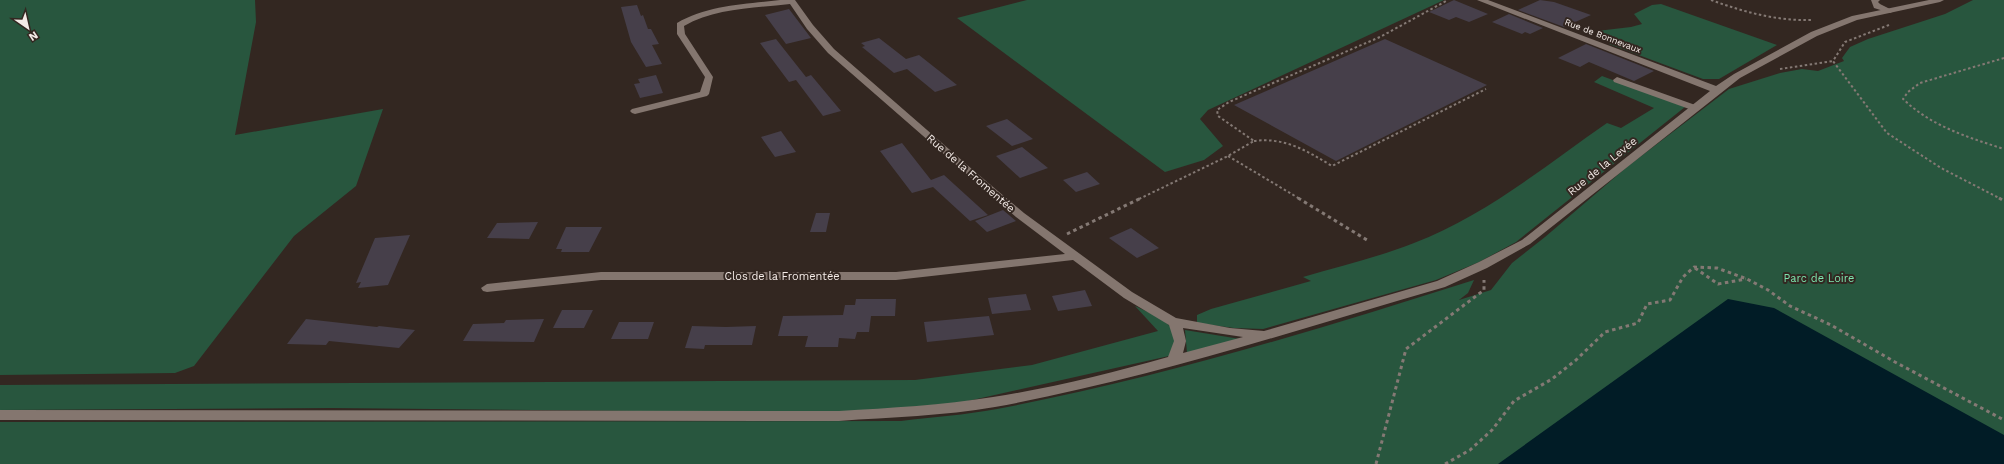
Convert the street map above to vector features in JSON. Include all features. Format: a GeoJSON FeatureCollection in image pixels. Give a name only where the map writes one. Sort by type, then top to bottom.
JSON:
{"type":"FeatureCollection","features":[{"type":"Feature","properties":{"kind":"street"},"geometry":{"type":"LineString","coordinates":[[636,111],[704,94],[709,77],[681,34],[680,26],[687,20],[701,15],[791,0]]}},
{"type":"Feature","properties":{"kind":"street","name":"Rue de la Fromentée"},"geometry":{"type":"LineString","coordinates":[[791,0],[810,27],[831,51],[969,172],[1020,215],[1128,295],[1173,322],[1230,332],[1269,334]]}},
{"type":"Feature","properties":{"kind":"street","name":"Rue de Bonnevaux"},"geometry":{"type":"LineString","coordinates":[[1482,0],[1718,90]]}},
{"type":"Feature","properties":{"kind":"street"},"geometry":{"type":"LineString","coordinates":[[1876,0],[1874,1],[1878,6],[1890,11]]}},
{"type":"Feature","properties":{"kind":"street","name":"Rue de la Levée"},"geometry":{"type":"LineString","coordinates":[[0,415],[839,416],[940,410],[994,402],[1109,378],[1269,334],[1441,284],[1483,265],[1526,242],[1694,108],[1737,76],[1814,34],[1855,18],[1940,0]]}},
{"type":"Feature","properties":{"kind":"street"},"geometry":{"type":"LineString","coordinates":[[1617,80],[1694,108]]}},
{"type":"Feature","properties":{"kind":"street","name":"Clos de la Fromentée"},"geometry":{"type":"LineString","coordinates":[[487,288],[601,276],[896,276],[1076,256]]}},
{"type":"Feature","properties":{"kind":"street"},"geometry":{"type":"LineString","coordinates":[[1173,322],[1181,334],[1181,344],[1173,361]]}},
{"type":"Feature","properties":{"kind":"path"},"geometry":{"type":"LineString","coordinates":[[1254,141],[1218,116],[1217,110],[1229,102],[1380,37],[1448,0]]}},
{"type":"Feature","properties":{"kind":"path"},"geometry":{"type":"LineString","coordinates":[[1711,0],[1751,14],[1776,18],[1813,20]]}},
{"type":"Feature","properties":{"kind":"path"},"geometry":{"type":"LineString","coordinates":[[1833,62],[1845,42],[1895,23]]}},
{"type":"Feature","properties":{"kind":"path"},"geometry":{"type":"LineString","coordinates":[[2004,58],[1920,83],[1908,92],[1903,99],[1912,110],[1934,122],[2004,149]]}},
{"type":"Feature","properties":{"kind":"path"},"geometry":{"type":"LineString","coordinates":[[1773,70],[1833,62]]}},
{"type":"Feature","properties":{"kind":"path"},"geometry":{"type":"LineString","coordinates":[[1833,62],[1887,133],[1941,168],[2004,201]]}},
{"type":"Feature","properties":{"kind":"path"},"geometry":{"type":"LineString","coordinates":[[1054,240],[1228,156],[1254,141],[1276,139],[1292,142],[1332,166],[1486,89]]}},
{"type":"Feature","properties":{"kind":"path"},"geometry":{"type":"LineString","coordinates":[[1228,156],[1367,240]]}},
{"type":"Feature","properties":{"kind":"path"},"geometry":{"type":"LineString","coordinates":[[1376,464],[1406,350],[1484,290],[1483,265]]}},
{"type":"Feature","properties":{"kind":"path"},"geometry":{"type":"LineString","coordinates":[[1694,267],[1718,284],[1747,279]]}},
{"type":"Feature","properties":{"kind":"path"},"geometry":{"type":"LineString","coordinates":[[1445,464],[1470,450],[1492,430],[1514,401],[1552,379],[1576,360],[1605,332],[1638,323],[1647,304],[1670,300],[1683,277],[1694,267],[1716,268],[1747,279],[1768,290],[1790,306],[1831,325],[1894,362],[2004,420]]}},
{"type":"Feature","properties":{"kind":"green space"},"geometry":{"type":"Polygon","coordinates":[[[0,0],[255,0],[256,22],[235,135],[383,109],[356,186],[294,236],[194,366],[175,373],[0,375],[0,0]]]}},
{"type":"Feature","properties":{"kind":"green space"},"geometry":{"type":"Polygon","coordinates":[[[1027,0],[1444,0],[1208,110],[1200,119],[1223,146],[1204,160],[1165,172],[957,18],[1027,0]]]}},
{"type":"Feature","properties":{"kind":"green space","name":"Parc de Loire"},"geometry":{"type":"Polygon","coordinates":[[[1973,0],[2004,0],[2004,464],[0,464],[0,422],[901,421],[997,409],[1118,383],[1297,335],[1474,280],[1468,293],[1459,300],[1491,290],[1512,263],[1627,167],[1729,89],[1780,73],[1802,69],[1818,71],[1844,61],[1842,58],[1850,47],[1868,39],[1945,14],[1973,0]]]}},
{"type":"Feature","properties":{"kind":"green space"},"geometry":{"type":"Polygon","coordinates":[[[1661,4],[1777,45],[1719,79],[1703,79],[1609,44],[1616,39],[1597,31],[1631,27],[1642,24],[1634,14],[1652,5],[1661,4]]]}},
{"type":"Feature","properties":{"kind":"green space"},"geometry":{"type":"Polygon","coordinates":[[[1602,76],[1685,107],[1516,242],[1479,262],[1436,280],[1263,329],[1234,328],[1197,323],[1197,315],[1211,309],[1311,281],[1303,277],[1387,253],[1440,232],[1490,205],[1607,123],[1621,128],[1654,108],[1594,82],[1602,76]]]}},
{"type":"Feature","properties":{"kind":"green space"},"geometry":{"type":"Polygon","coordinates":[[[1135,306],[1162,320],[1173,330],[1176,336],[1176,342],[1169,356],[959,403],[835,413],[331,408],[0,410],[0,385],[915,380],[1032,365],[1158,331],[1135,306]]]}},
{"type":"Feature","properties":{"kind":"green space"},"geometry":{"type":"Polygon","coordinates":[[[1185,330],[1240,339],[1187,353],[1185,330]]]}},
{"type":"Feature","properties":{"kind":"water"},"geometry":{"type":"Polygon","coordinates":[[[1728,299],[1774,308],[2004,435],[2004,464],[1498,464],[1728,299]]]}},
{"type":"Feature","properties":{"kind":"building"},"geometry":{"type":"Polygon","coordinates":[[[1454,0],[1488,14],[1469,22],[1456,17],[1449,20],[1429,12],[1454,0]]]}},
{"type":"Feature","properties":{"kind":"building"},"geometry":{"type":"Polygon","coordinates":[[[1540,0],[1554,2],[1591,15],[1564,27],[1518,10],[1540,0]]]}},
{"type":"Feature","properties":{"kind":"building"},"geometry":{"type":"Polygon","coordinates":[[[637,5],[641,16],[643,15],[648,29],[651,29],[659,44],[652,45],[662,64],[646,67],[631,42],[621,7],[637,5]]]}},
{"type":"Feature","properties":{"kind":"building"},"geometry":{"type":"Polygon","coordinates":[[[789,9],[811,38],[786,44],[765,15],[789,9]]]}},
{"type":"Feature","properties":{"kind":"building"},"geometry":{"type":"Polygon","coordinates":[[[1509,14],[1543,28],[1530,34],[1525,32],[1522,34],[1492,22],[1509,14]]]}},
{"type":"Feature","properties":{"kind":"building"},"geometry":{"type":"Polygon","coordinates":[[[879,38],[906,59],[919,55],[957,85],[935,92],[907,69],[894,73],[862,47],[865,46],[861,43],[879,38]]]}},
{"type":"Feature","properties":{"kind":"building"},"geometry":{"type":"Polygon","coordinates":[[[776,39],[806,77],[811,75],[841,111],[823,116],[796,80],[789,82],[760,43],[776,39]]]}},
{"type":"Feature","properties":{"kind":"building"},"geometry":{"type":"Polygon","coordinates":[[[1385,39],[1487,85],[1336,161],[1234,105],[1385,39]]]}},
{"type":"Feature","properties":{"kind":"building"},"geometry":{"type":"Polygon","coordinates":[[[1586,44],[1654,71],[1634,81],[1589,62],[1580,67],[1558,58],[1586,44]]]}},
{"type":"Feature","properties":{"kind":"building"},"geometry":{"type":"Polygon","coordinates":[[[656,75],[663,93],[640,98],[634,84],[640,83],[638,79],[656,75]]]}},
{"type":"Feature","properties":{"kind":"building"},"geometry":{"type":"Polygon","coordinates":[[[1007,119],[1033,139],[1012,146],[986,126],[1007,119]]]}},
{"type":"Feature","properties":{"kind":"building"},"geometry":{"type":"Polygon","coordinates":[[[781,131],[796,152],[775,157],[761,137],[781,131]]]}},
{"type":"Feature","properties":{"kind":"building"},"geometry":{"type":"Polygon","coordinates":[[[902,143],[931,180],[944,175],[988,215],[970,221],[933,187],[912,193],[880,151],[902,143]]]}},
{"type":"Feature","properties":{"kind":"building"},"geometry":{"type":"Polygon","coordinates":[[[1022,147],[1048,168],[1020,178],[996,156],[1022,147]]]}},
{"type":"Feature","properties":{"kind":"building"},"geometry":{"type":"Polygon","coordinates":[[[1087,172],[1100,184],[1076,192],[1063,180],[1087,172]]]}},
{"type":"Feature","properties":{"kind":"building"},"geometry":{"type":"Polygon","coordinates":[[[1003,210],[1016,221],[987,232],[975,221],[1003,210]]]}},
{"type":"Feature","properties":{"kind":"building"},"geometry":{"type":"Polygon","coordinates":[[[816,213],[830,213],[826,232],[810,232],[816,213]]]}},
{"type":"Feature","properties":{"kind":"building"},"geometry":{"type":"Polygon","coordinates":[[[538,222],[529,239],[487,238],[497,223],[538,222]]]}},
{"type":"Feature","properties":{"kind":"building"},"geometry":{"type":"Polygon","coordinates":[[[566,227],[602,227],[589,252],[561,252],[562,249],[556,249],[566,227]]]}},
{"type":"Feature","properties":{"kind":"building"},"geometry":{"type":"Polygon","coordinates":[[[1131,228],[1159,248],[1137,258],[1109,238],[1131,228]]]}},
{"type":"Feature","properties":{"kind":"building"},"geometry":{"type":"Polygon","coordinates":[[[410,235],[388,285],[358,288],[361,282],[356,283],[375,238],[410,235]]]}},
{"type":"Feature","properties":{"kind":"building"},"geometry":{"type":"Polygon","coordinates":[[[1085,290],[1092,306],[1058,311],[1052,296],[1085,290]]]}},
{"type":"Feature","properties":{"kind":"building"},"geometry":{"type":"Polygon","coordinates":[[[1026,294],[1031,310],[992,314],[988,298],[1026,294]]]}},
{"type":"Feature","properties":{"kind":"building"},"geometry":{"type":"Polygon","coordinates":[[[856,299],[896,299],[895,316],[871,316],[869,332],[857,332],[855,339],[839,338],[838,347],[805,347],[808,336],[778,336],[783,316],[843,315],[845,305],[855,305],[856,299]]]}},
{"type":"Feature","properties":{"kind":"building"},"geometry":{"type":"Polygon","coordinates":[[[562,310],[593,310],[584,328],[553,328],[562,310]]]}},
{"type":"Feature","properties":{"kind":"building"},"geometry":{"type":"Polygon","coordinates":[[[989,316],[994,335],[927,342],[924,322],[989,316]]]}},
{"type":"Feature","properties":{"kind":"building"},"geometry":{"type":"Polygon","coordinates":[[[306,319],[415,330],[399,348],[329,341],[326,345],[287,344],[306,319]]]}},
{"type":"Feature","properties":{"kind":"building"},"geometry":{"type":"Polygon","coordinates":[[[544,319],[534,342],[463,341],[473,324],[504,323],[506,320],[544,319]]]}},
{"type":"Feature","properties":{"kind":"building"},"geometry":{"type":"Polygon","coordinates":[[[619,322],[654,322],[648,339],[611,339],[619,322]]]}},
{"type":"Feature","properties":{"kind":"building"},"geometry":{"type":"Polygon","coordinates":[[[692,326],[756,326],[752,345],[705,345],[704,349],[685,348],[692,326]]]}}]}
